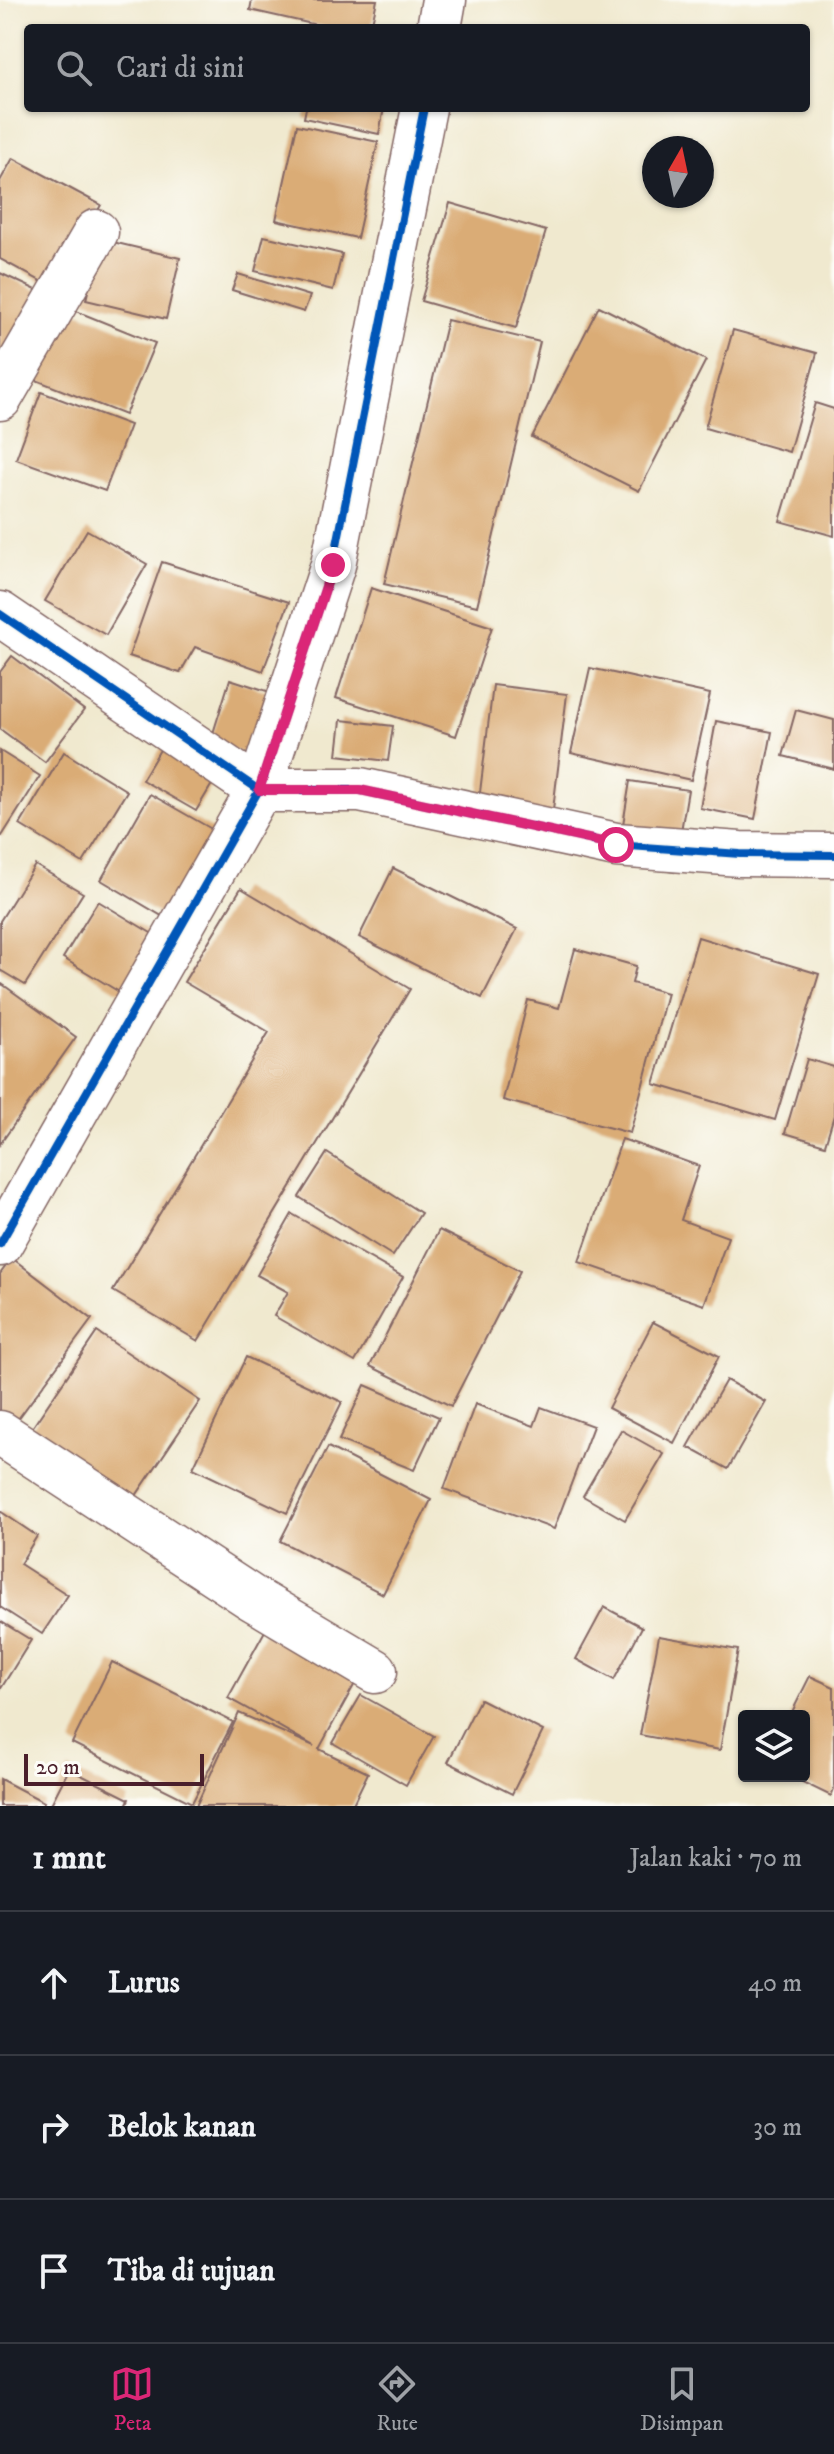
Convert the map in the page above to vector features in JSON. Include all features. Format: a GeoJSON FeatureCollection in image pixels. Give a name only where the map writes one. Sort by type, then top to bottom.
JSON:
{"type":"FeatureCollection","features":[{"type":"Feature","properties":{"kind":"street"},"geometry":{"type":"LineString","coordinates":[[440,24],[444,0]]}},
{"type":"Feature","properties":{"kind":"street"},"geometry":{"type":"LineString","coordinates":[[2,1238],[259,790],[333,565],[423,112]]}},
{"type":"Feature","properties":{"kind":"street"},"geometry":{"type":"LineString","coordinates":[[0,398],[96,232]]}},
{"type":"Feature","properties":{"kind":"street"},"geometry":{"type":"LineString","coordinates":[[0,614],[259,790],[360,790],[616,845],[740,854],[834,855]]}},
{"type":"Feature","properties":{"kind":"street"},"geometry":{"type":"LineString","coordinates":[[0,1433],[252,1598],[375,1671]]}},
{"type":"Feature","properties":{"kind":"building"},"geometry":{"type":"Polygon","coordinates":[[[252,0],[377,0],[372,24],[312,24],[250,10],[252,0]]]}},
{"type":"Feature","properties":{"kind":"building"},"geometry":{"type":"Polygon","coordinates":[[[305,112],[383,112],[379,134],[304,118],[305,112]]]}},
{"type":"Feature","properties":{"kind":"building"},"geometry":{"type":"Polygon","coordinates":[[[297,125],[378,142],[357,238],[276,220],[297,125]]]}},
{"type":"Feature","properties":{"kind":"building"},"geometry":{"type":"Polygon","coordinates":[[[13,158],[101,205],[55,289],[0,259],[0,181],[13,158]]]}},
{"type":"Feature","properties":{"kind":"building"},"geometry":{"type":"Polygon","coordinates":[[[450,203],[546,231],[516,328],[421,301],[450,203]]]}},
{"type":"Feature","properties":{"kind":"building"},"geometry":{"type":"Polygon","coordinates":[[[264,236],[342,254],[333,290],[255,271],[264,236]]]}},
{"type":"Feature","properties":{"kind":"building"},"geometry":{"type":"Polygon","coordinates":[[[100,239],[180,258],[166,319],[86,300],[100,239]]]}},
{"type":"Feature","properties":{"kind":"building"},"geometry":{"type":"Polygon","coordinates":[[[0,273],[47,295],[0,368],[0,273]]]}},
{"type":"Feature","properties":{"kind":"building"},"geometry":{"type":"Polygon","coordinates":[[[238,274],[310,296],[304,312],[232,290],[238,274]]]}},
{"type":"Feature","properties":{"kind":"building"},"geometry":{"type":"Polygon","coordinates":[[[599,306],[706,360],[639,491],[532,437],[599,306]]]}},
{"type":"Feature","properties":{"kind":"building"},"geometry":{"type":"Polygon","coordinates":[[[66,307],[155,343],[125,415],[36,380],[66,307]]]}},
{"type":"Feature","properties":{"kind":"building"},"geometry":{"type":"Polygon","coordinates":[[[447,320],[540,342],[477,606],[384,584],[447,320]]]}},
{"type":"Feature","properties":{"kind":"building"},"geometry":{"type":"Polygon","coordinates":[[[733,330],[817,353],[789,452],[705,428],[733,330]]]}},
{"type":"Feature","properties":{"kind":"building"},"geometry":{"type":"Polygon","coordinates":[[[41,392],[130,425],[105,491],[16,459],[41,392]]]}},
{"type":"Feature","properties":{"kind":"building"},"geometry":{"type":"Polygon","coordinates":[[[815,403],[834,409],[834,536],[780,521],[815,403]]]}},
{"type":"Feature","properties":{"kind":"building"},"geometry":{"type":"Polygon","coordinates":[[[87,530],[147,564],[106,635],[45,601],[87,530]]]}},
{"type":"Feature","properties":{"kind":"building"},"geometry":{"type":"Polygon","coordinates":[[[162,562],[289,602],[263,671],[195,647],[180,673],[129,656],[162,562]]]}},
{"type":"Feature","properties":{"kind":"building"},"geometry":{"type":"Polygon","coordinates":[[[371,588],[492,627],[456,736],[336,698],[371,588]]]}},
{"type":"Feature","properties":{"kind":"building"},"geometry":{"type":"Polygon","coordinates":[[[12,656],[84,710],[45,762],[0,729],[0,672],[12,656]]]}},
{"type":"Feature","properties":{"kind":"building"},"geometry":{"type":"Polygon","coordinates":[[[590,668],[710,694],[691,780],[571,753],[590,668]]]}},
{"type":"Feature","properties":{"kind":"building"},"geometry":{"type":"Polygon","coordinates":[[[230,679],[273,693],[253,756],[210,743],[230,679]]]}},
{"type":"Feature","properties":{"kind":"building"},"geometry":{"type":"Polygon","coordinates":[[[493,685],[567,694],[551,826],[477,817],[493,685]]]}},
{"type":"Feature","properties":{"kind":"building"},"geometry":{"type":"Polygon","coordinates":[[[796,710],[834,720],[834,769],[783,756],[796,710]]]}},
{"type":"Feature","properties":{"kind":"building"},"geometry":{"type":"Polygon","coordinates":[[[341,720],[393,726],[388,761],[337,755],[341,720]]]}},
{"type":"Feature","properties":{"kind":"building"},"geometry":{"type":"Polygon","coordinates":[[[716,721],[772,732],[755,819],[700,808],[716,721]]]}},
{"type":"Feature","properties":{"kind":"building"},"geometry":{"type":"Polygon","coordinates":[[[161,748],[215,779],[196,811],[142,780],[161,748]]]}},
{"type":"Feature","properties":{"kind":"building"},"geometry":{"type":"Polygon","coordinates":[[[0,751],[40,776],[2,836],[0,835],[0,751]]]}},
{"type":"Feature","properties":{"kind":"building"},"geometry":{"type":"Polygon","coordinates":[[[64,752],[127,791],[83,863],[20,825],[64,752]]]}},
{"type":"Feature","properties":{"kind":"building"},"geometry":{"type":"Polygon","coordinates":[[[630,781],[688,790],[674,872],[617,862],[630,781]]]}},
{"type":"Feature","properties":{"kind":"building"},"geometry":{"type":"Polygon","coordinates":[[[150,794],[217,832],[167,919],[101,880],[150,794]]]}},
{"type":"Feature","properties":{"kind":"building"},"geometry":{"type":"Polygon","coordinates":[[[35,865],[83,893],[25,985],[0,970],[0,921],[35,865]]]}},
{"type":"Feature","properties":{"kind":"building"},"geometry":{"type":"Polygon","coordinates":[[[393,868],[517,929],[482,998],[359,937],[393,868]]]}},
{"type":"Feature","properties":{"kind":"building"},"geometry":{"type":"Polygon","coordinates":[[[241,888],[410,989],[198,1341],[113,1291],[269,1032],[184,982],[241,888]]]}},
{"type":"Feature","properties":{"kind":"building"},"geometry":{"type":"Polygon","coordinates":[[[98,901],[156,936],[121,993],[63,958],[98,901]]]}},
{"type":"Feature","properties":{"kind":"building"},"geometry":{"type":"Polygon","coordinates":[[[698,937],[819,974],[775,1120],[654,1084],[698,937]]]}},
{"type":"Feature","properties":{"kind":"building"},"geometry":{"type":"Polygon","coordinates":[[[575,949],[636,966],[632,983],[667,993],[630,1133],[503,1100],[528,1000],[559,1008],[575,949]]]}},
{"type":"Feature","properties":{"kind":"building"},"geometry":{"type":"Polygon","coordinates":[[[2,984],[76,1037],[0,1144],[0,986],[2,984]]]}},
{"type":"Feature","properties":{"kind":"building"},"geometry":{"type":"Polygon","coordinates":[[[807,1059],[834,1067],[834,1115],[825,1145],[785,1133],[807,1059]]]}},
{"type":"Feature","properties":{"kind":"building"},"geometry":{"type":"Polygon","coordinates":[[[622,1139],[699,1166],[681,1220],[728,1237],[704,1305],[579,1262],[622,1139]]]}},
{"type":"Feature","properties":{"kind":"building"},"geometry":{"type":"Polygon","coordinates":[[[327,1153],[421,1213],[393,1256],[299,1197],[327,1153]]]}},
{"type":"Feature","properties":{"kind":"building"},"geometry":{"type":"Polygon","coordinates":[[[292,1214],[403,1277],[355,1362],[274,1316],[288,1292],[257,1275],[292,1214]]]}},
{"type":"Feature","properties":{"kind":"building"},"geometry":{"type":"Polygon","coordinates":[[[439,1230],[520,1271],[451,1406],[370,1366],[439,1230]]]}},
{"type":"Feature","properties":{"kind":"building"},"geometry":{"type":"Polygon","coordinates":[[[12,1258],[92,1319],[15,1423],[0,1412],[0,1274],[12,1258]]]}},
{"type":"Feature","properties":{"kind":"building"},"geometry":{"type":"Polygon","coordinates":[[[653,1322],[719,1356],[674,1443],[608,1408],[653,1322]]]}},
{"type":"Feature","properties":{"kind":"building"},"geometry":{"type":"Polygon","coordinates":[[[97,1332],[200,1401],[133,1500],[30,1431],[97,1332]]]}},
{"type":"Feature","properties":{"kind":"building"},"geometry":{"type":"Polygon","coordinates":[[[246,1357],[342,1402],[287,1513],[193,1468],[246,1357]]]}},
{"type":"Feature","properties":{"kind":"building"},"geometry":{"type":"Polygon","coordinates":[[[726,1380],[766,1402],[728,1469],[688,1447],[726,1380]]]}},
{"type":"Feature","properties":{"kind":"building"},"geometry":{"type":"Polygon","coordinates":[[[365,1385],[439,1417],[414,1470],[339,1440],[365,1385]]]}},
{"type":"Feature","properties":{"kind":"building"},"geometry":{"type":"Polygon","coordinates":[[[475,1404],[534,1426],[541,1407],[593,1426],[554,1529],[444,1489],[475,1404]]]}},
{"type":"Feature","properties":{"kind":"building"},"geometry":{"type":"Polygon","coordinates":[[[621,1430],[664,1454],[625,1520],[583,1496],[621,1430]]]}},
{"type":"Feature","properties":{"kind":"building"},"geometry":{"type":"Polygon","coordinates":[[[328,1447],[431,1500],[383,1594],[280,1541],[328,1447]]]}},
{"type":"Feature","properties":{"kind":"building"},"geometry":{"type":"Polygon","coordinates":[[[0,1511],[37,1536],[20,1564],[68,1595],[42,1634],[0,1607],[0,1511]]]}},
{"type":"Feature","properties":{"kind":"building"},"geometry":{"type":"Polygon","coordinates":[[[604,1607],[642,1627],[614,1680],[576,1659],[604,1607]]]}},
{"type":"Feature","properties":{"kind":"building"},"geometry":{"type":"Polygon","coordinates":[[[0,1621],[31,1640],[0,1690],[0,1621]]]}},
{"type":"Feature","properties":{"kind":"building"},"geometry":{"type":"Polygon","coordinates":[[[266,1629],[358,1678],[319,1749],[368,1773],[352,1806],[196,1806],[239,1713],[314,1746],[228,1698],[266,1629]]]}},
{"type":"Feature","properties":{"kind":"building"},"geometry":{"type":"Polygon","coordinates":[[[659,1636],[738,1650],[720,1750],[640,1735],[659,1636]]]}},
{"type":"Feature","properties":{"kind":"building"},"geometry":{"type":"Polygon","coordinates":[[[112,1662],[233,1722],[192,1803],[72,1743],[112,1662]]]}},
{"type":"Feature","properties":{"kind":"building"},"geometry":{"type":"Polygon","coordinates":[[[810,1676],[834,1687],[834,1789],[831,1796],[802,1782],[810,1782],[810,1710],[793,1710],[810,1676]]]}},
{"type":"Feature","properties":{"kind":"building"},"geometry":{"type":"Polygon","coordinates":[[[361,1695],[434,1736],[406,1785],[333,1743],[361,1695]]]}},
{"type":"Feature","properties":{"kind":"building"},"geometry":{"type":"Polygon","coordinates":[[[480,1699],[543,1731],[512,1794],[448,1762],[480,1699]]]}},
{"type":"Feature","properties":{"kind":"building"},"geometry":{"type":"Polygon","coordinates":[[[69,1769],[129,1799],[126,1806],[50,1806],[69,1769]]]}},
{"type":"Feature","properties":{"kind":"building"},"geometry":{"type":"Polygon","coordinates":[[[0,1779],[44,1802],[42,1806],[0,1806],[0,1779]]]}},
{"type":"Feature","properties":{"kind":"cycle path"},"geometry":{"type":"LineString","coordinates":[[0,1244],[259,790],[333,565],[423,112]]}},
{"type":"Feature","properties":{"kind":"cycle path"},"geometry":{"type":"LineString","coordinates":[[0,614],[259,790],[360,790],[616,845],[740,854],[834,855]]}},
{"type":"Feature","properties":{"kind":"route"},"geometry":{"type":"LineString","coordinates":[[333,565],[259,790],[360,790],[616,845]]}}]}
